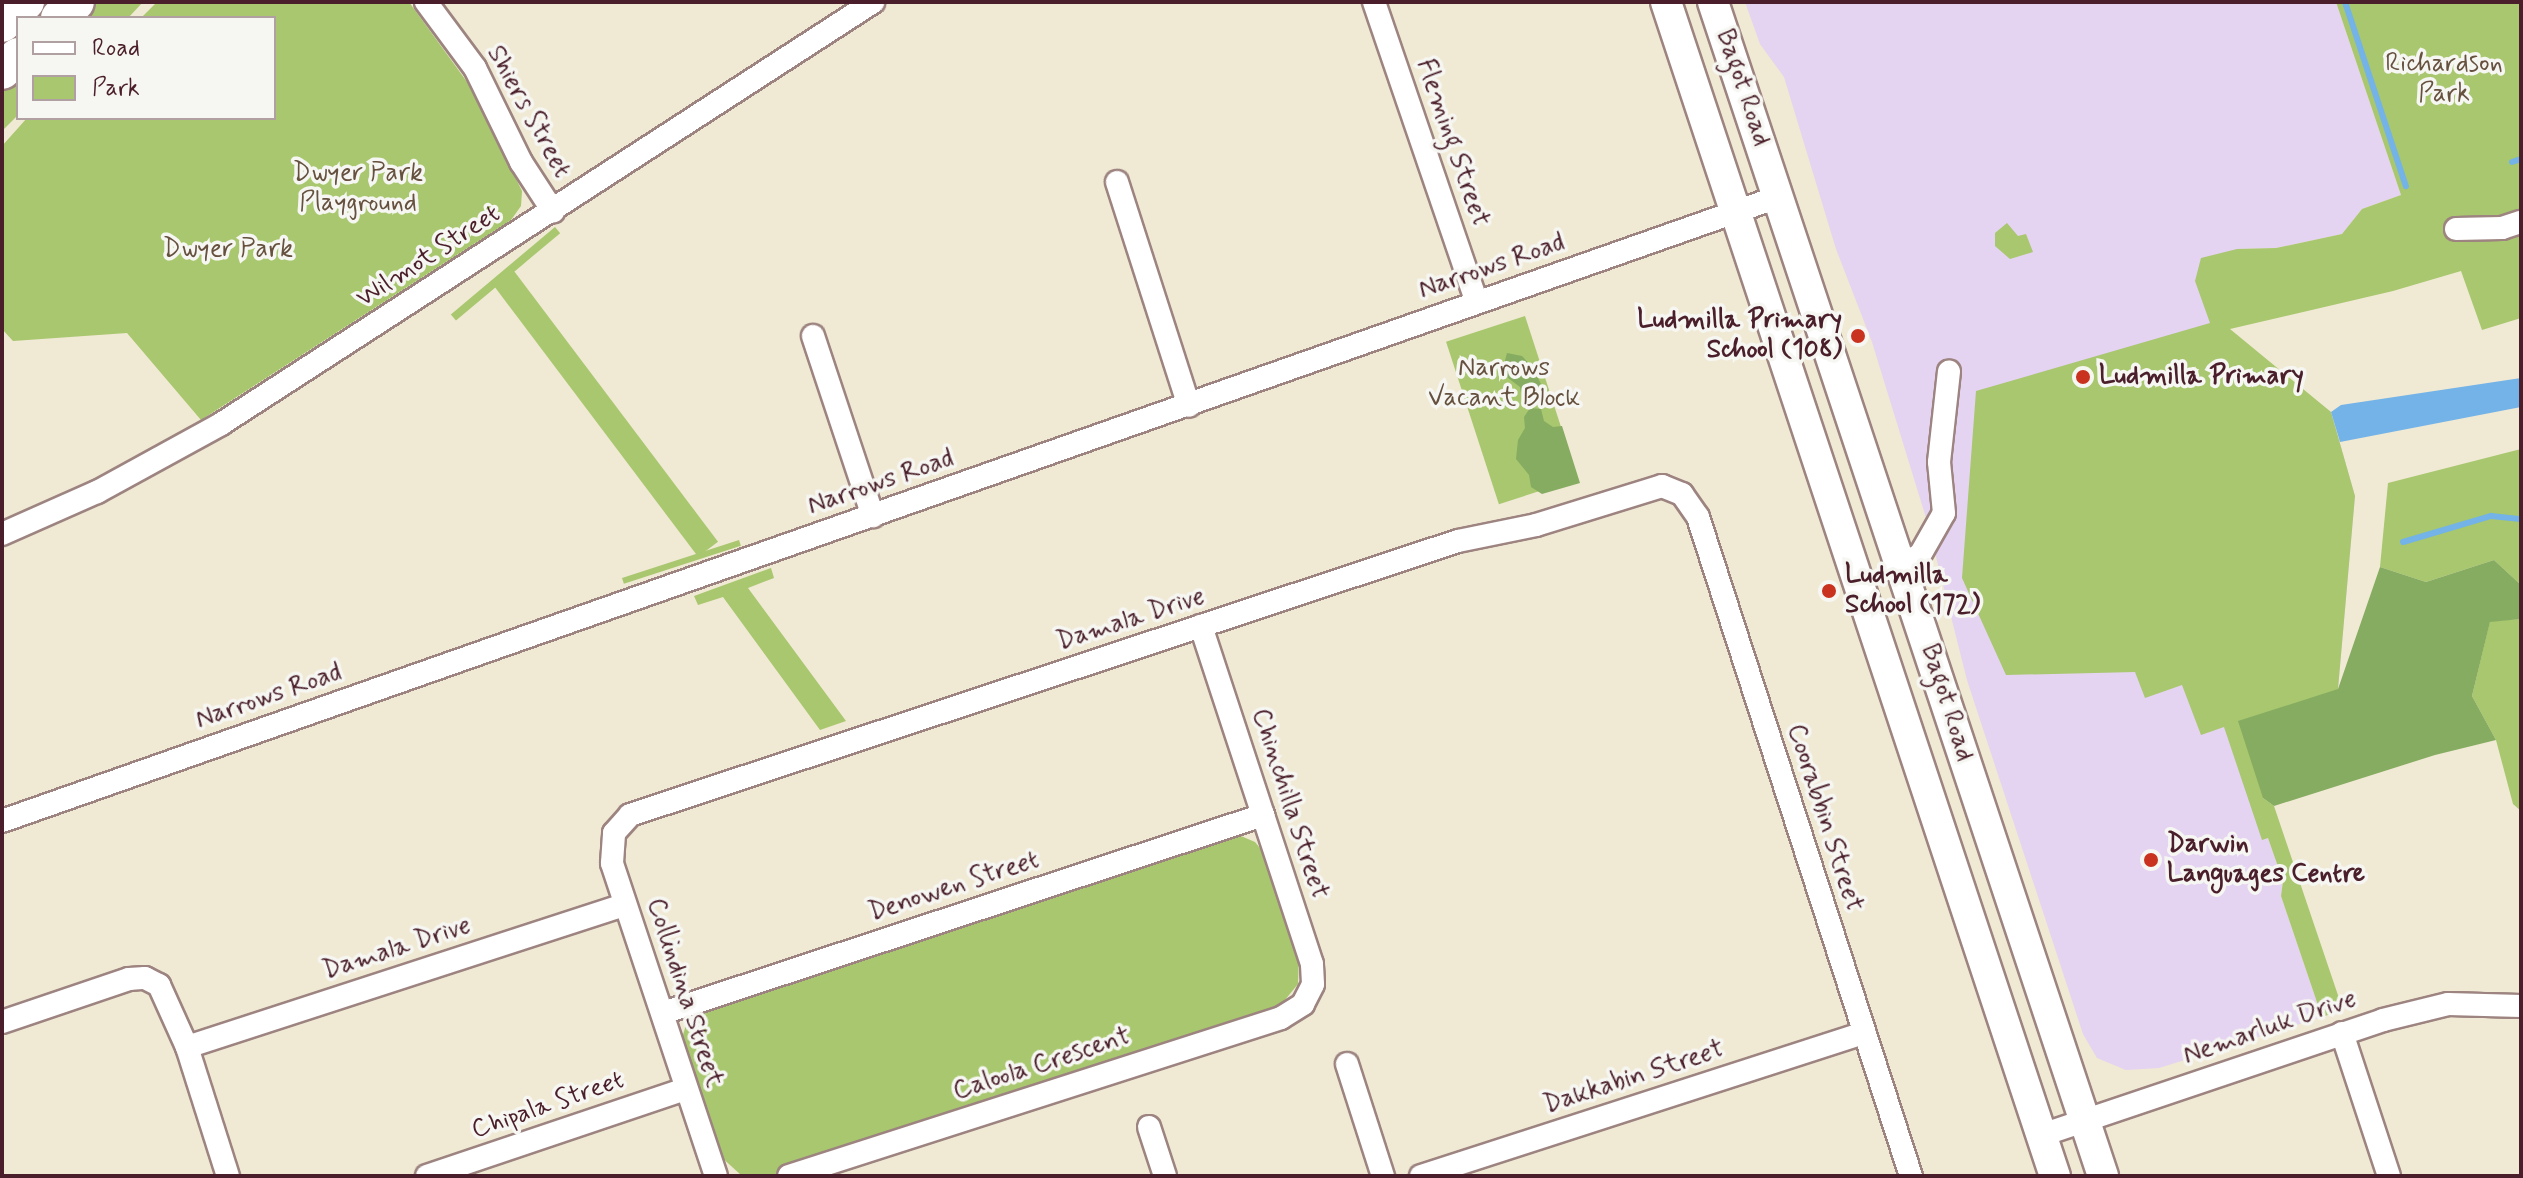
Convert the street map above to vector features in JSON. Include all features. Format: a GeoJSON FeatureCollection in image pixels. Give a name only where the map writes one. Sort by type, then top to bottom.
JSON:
{"type":"FeatureCollection","features":[{"type":"Feature","properties":{"kind":"highway"},"geometry":{"type":"LineString","coordinates":[[2,24],[26,2]]}},
{"type":"Feature","properties":{"kind":"highway"},"geometry":{"type":"LineString","coordinates":[[61,16],[76,2]]}},
{"type":"Feature","properties":{"kind":"main road","name":"Bagot Road"},"geometry":{"type":"LineString","coordinates":[[1666,2],[2055,1176]]}},
{"type":"Feature","properties":{"kind":"main road","name":"Bagot Road"},"geometry":{"type":"LineString","coordinates":[[1713,2],[2103,1176]]}},
{"type":"Feature","properties":{"kind":"street","name":"Shiers Street"},"geometry":{"type":"LineString","coordinates":[[426,2],[475,68],[521,162],[553,211]]}},
{"type":"Feature","properties":{"kind":"street","name":"Wilmot Street"},"geometry":{"type":"LineString","coordinates":[[2,534],[97,492],[192,442],[873,2]]}},
{"type":"Feature","properties":{"kind":"street","name":"Fleming Street"},"geometry":{"type":"LineString","coordinates":[[1374,2],[1477,302]]}},
{"type":"Feature","properties":{"kind":"street"},"geometry":{"type":"LineString","coordinates":[[1117,182],[1189,406]]}},
{"type":"Feature","properties":{"kind":"street","name":"Narrows Road"},"geometry":{"type":"LineString","coordinates":[[2,821],[1778,197]]}},
{"type":"Feature","properties":{"kind":"street"},"geometry":{"type":"LineString","coordinates":[[2456,229],[2502,228],[2521,222]]}},
{"type":"Feature","properties":{"kind":"street"},"geometry":{"type":"LineString","coordinates":[[813,336],[873,516]]}},
{"type":"Feature","properties":{"kind":"street"},"geometry":{"type":"LineString","coordinates":[[1900,565],[1920,555],[1944,513],[1939,462],[1949,372]]}},
{"type":"Feature","properties":{"kind":"street","name":"Damala Drive"},"geometry":{"type":"LineString","coordinates":[[617,828],[641,810],[1458,541],[1536,525],[1652,487],[1671,487]]}},
{"type":"Feature","properties":{"kind":"street","name":"Coorabbin Street"},"geometry":{"type":"LineString","coordinates":[[1671,487],[1690,502],[1698,517],[1911,1176]]}},
{"type":"Feature","properties":{"kind":"street","name":"Chinchilla Street"},"geometry":{"type":"LineString","coordinates":[[1201,626],[1312,964],[1313,984],[1307,999]]}},
{"type":"Feature","properties":{"kind":"street","name":"Denowen Street"},"geometry":{"type":"LineString","coordinates":[[663,1013],[1263,815]]}},
{"type":"Feature","properties":{"kind":"street","name":"Collindina Street"},"geometry":{"type":"LineString","coordinates":[[617,828],[610,854],[624,905],[716,1176]]}},
{"type":"Feature","properties":{"kind":"street","name":"Damala Drive"},"geometry":{"type":"LineString","coordinates":[[187,1047],[624,905]]}},
{"type":"Feature","properties":{"kind":"street"},"geometry":{"type":"LineString","coordinates":[[2,1022],[129,979],[145,978],[159,985],[187,1047],[228,1176]]}},
{"type":"Feature","properties":{"kind":"street","name":"Caloola Crescent"},"geometry":{"type":"LineString","coordinates":[[789,1176],[1281,1018],[1296,1011],[1307,999]]}},
{"type":"Feature","properties":{"kind":"street","name":"Nemarluk Drive"},"geometry":{"type":"LineString","coordinates":[[2042,1135],[2342,1033],[2448,1004],[2521,1006]]}},
{"type":"Feature","properties":{"kind":"street","name":"Dakkabin Street"},"geometry":{"type":"LineString","coordinates":[[1421,1176],[1864,1033]]}},
{"type":"Feature","properties":{"kind":"street"},"geometry":{"type":"LineString","coordinates":[[2342,1033],[2389,1176]]}},
{"type":"Feature","properties":{"kind":"street"},"geometry":{"type":"LineString","coordinates":[[1347,1064],[1383,1176]]}},
{"type":"Feature","properties":{"kind":"street","name":"Chipala Street"},"geometry":{"type":"LineString","coordinates":[[427,1176],[686,1089]]}},
{"type":"Feature","properties":{"kind":"street"},"geometry":{"type":"LineString","coordinates":[[1149,1127],[1165,1176]]}},
{"type":"Feature","properties":{"kind":"shaded area","name":"Ludmilla Primary"},"geometry":{"type":"Polygon","coordinates":[[[1745,2],[2336,2],[2401,195],[2362,209],[2342,234],[2276,248],[2237,249],[2210,322],[2331,412],[2355,496],[2338,689],[2238,721],[2262,839],[2268,838],[2283,881],[2281,896],[2322,1017],[2159,1068],[2126,1070],[2097,1058],[2083,1034],[1967,680],[1927,521],[1872,342],[1836,249],[1784,77],[1760,44],[1745,2]]]}},
{"type":"Feature","properties":{"kind":"green space"},"geometry":{"type":"Polygon","coordinates":[[[98,2],[143,2],[130,16],[82,16],[98,2]]]}},
{"type":"Feature","properties":{"kind":"green space","name":"Dwyer Park"},"geometry":{"type":"Polygon","coordinates":[[[157,2],[409,2],[470,86],[522,191],[521,206],[511,220],[201,420],[127,333],[13,341],[2,329],[2,146],[25,120],[276,120],[276,16],[143,16],[157,2]]]}},
{"type":"Feature","properties":{"kind":"green space","name":"Richardson Park"},"geometry":{"type":"Polygon","coordinates":[[[2336,2],[2521,2],[2521,318],[2482,330],[2461,271],[2393,291],[2230,329],[2331,412],[2355,496],[2338,689],[2263,798],[2274,806],[2343,1010],[2322,1017],[2281,896],[2283,881],[2268,838],[2262,840],[2224,727],[2201,735],[2182,685],[2145,698],[2135,672],[2006,675],[1962,578],[1976,391],[2210,323],[2195,281],[2201,258],[2237,249],[2276,248],[2342,234],[2362,209],[2401,195],[2336,2]]]}},
{"type":"Feature","properties":{"kind":"green space"},"geometry":{"type":"Polygon","coordinates":[[[16,76],[16,117],[2,131],[2,88],[16,76]]]}},
{"type":"Feature","properties":{"kind":"green space"},"geometry":{"type":"Polygon","coordinates":[[[2007,223],[2018,236],[2026,234],[2033,252],[2010,259],[1995,246],[1995,233],[2007,223]]]}},
{"type":"Feature","properties":{"kind":"green space"},"geometry":{"type":"Polygon","coordinates":[[[555,227],[560,233],[456,321],[451,314],[555,227]]]}},
{"type":"Feature","properties":{"kind":"green space"},"geometry":{"type":"Polygon","coordinates":[[[511,267],[718,542],[698,557],[491,282],[511,267]]]}},
{"type":"Feature","properties":{"kind":"green space","name":"Narrows Vacant Block"},"geometry":{"type":"Polygon","coordinates":[[[1525,316],[1578,479],[1499,504],[1446,342],[1525,316]]]}},
{"type":"Feature","properties":{"kind":"green space"},"geometry":{"type":"Polygon","coordinates":[[[1507,353],[1522,356],[1533,368],[1541,384],[1535,394],[1522,398],[1520,387],[1508,378],[1503,368],[1507,353]]]}},
{"type":"Feature","properties":{"kind":"green space"},"geometry":{"type":"Polygon","coordinates":[[[1530,408],[1541,409],[1544,421],[1553,427],[1562,426],[1580,483],[1542,494],[1531,487],[1529,475],[1516,459],[1518,440],[1525,428],[1524,417],[1530,408]]]}},
{"type":"Feature","properties":{"kind":"green space"},"geometry":{"type":"Polygon","coordinates":[[[2521,449],[2521,585],[2494,560],[2426,582],[2380,567],[2388,483],[2521,449]]]}},
{"type":"Feature","properties":{"kind":"green space"},"geometry":{"type":"Polygon","coordinates":[[[739,540],[741,546],[624,584],[622,578],[739,540]]]}},
{"type":"Feature","properties":{"kind":"green space"},"geometry":{"type":"Polygon","coordinates":[[[2494,560],[2521,585],[2521,619],[2490,622],[2472,696],[2496,740],[2435,755],[2274,806],[2263,798],[2238,721],[2338,689],[2380,567],[2426,582],[2494,560]]]}},
{"type":"Feature","properties":{"kind":"green space"},"geometry":{"type":"Polygon","coordinates":[[[771,568],[774,578],[748,588],[846,721],[820,730],[723,597],[698,605],[694,596],[771,568]]]}},
{"type":"Feature","properties":{"kind":"green space"},"geometry":{"type":"Polygon","coordinates":[[[2521,619],[2521,811],[2513,804],[2496,740],[2472,696],[2490,621],[2521,619]]]}},
{"type":"Feature","properties":{"kind":"green space"},"geometry":{"type":"Polygon","coordinates":[[[1241,836],[1255,842],[1265,854],[1299,957],[1298,984],[1280,1006],[771,1176],[741,1175],[719,1155],[681,1041],[687,1022],[695,1014],[1228,837],[1241,836]]]}},
{"type":"Feature","properties":{"kind":"water"},"geometry":{"type":"Polygon","coordinates":[[[2521,378],[2521,407],[2340,442],[2331,412],[2341,405],[2521,378]]]}},
{"type":"Feature","properties":{"kind":"waterway"},"geometry":{"type":"LineString","coordinates":[[2345,2],[2406,186]]}},
{"type":"Feature","properties":{"kind":"waterway"},"geometry":{"type":"LineString","coordinates":[[2512,162],[2521,159]]}},
{"type":"Feature","properties":{"kind":"waterway"},"geometry":{"type":"LineString","coordinates":[[2403,542],[2491,516],[2521,519]]}},
{"type":"Feature","properties":{"kind":"place","name":"Ludmilla Primary School (108)"},"geometry":{"type":"Point","coordinates":[1858,336]}},
{"type":"Feature","properties":{"kind":"place","name":"Ludmilla Primary"},"geometry":{"type":"Point","coordinates":[2083,377]}},
{"type":"Feature","properties":{"kind":"place","name":"Ludmilla School (172)"},"geometry":{"type":"Point","coordinates":[1829,591]}},
{"type":"Feature","properties":{"kind":"place","name":"Darwin Languages Centre"},"geometry":{"type":"Point","coordinates":[2151,860]}},
{"type":"Feature","properties":{"kind":"park label","name":"Dwyer Park Playground"},"geometry":{"type":"Point","coordinates":[358,189]}}]}
